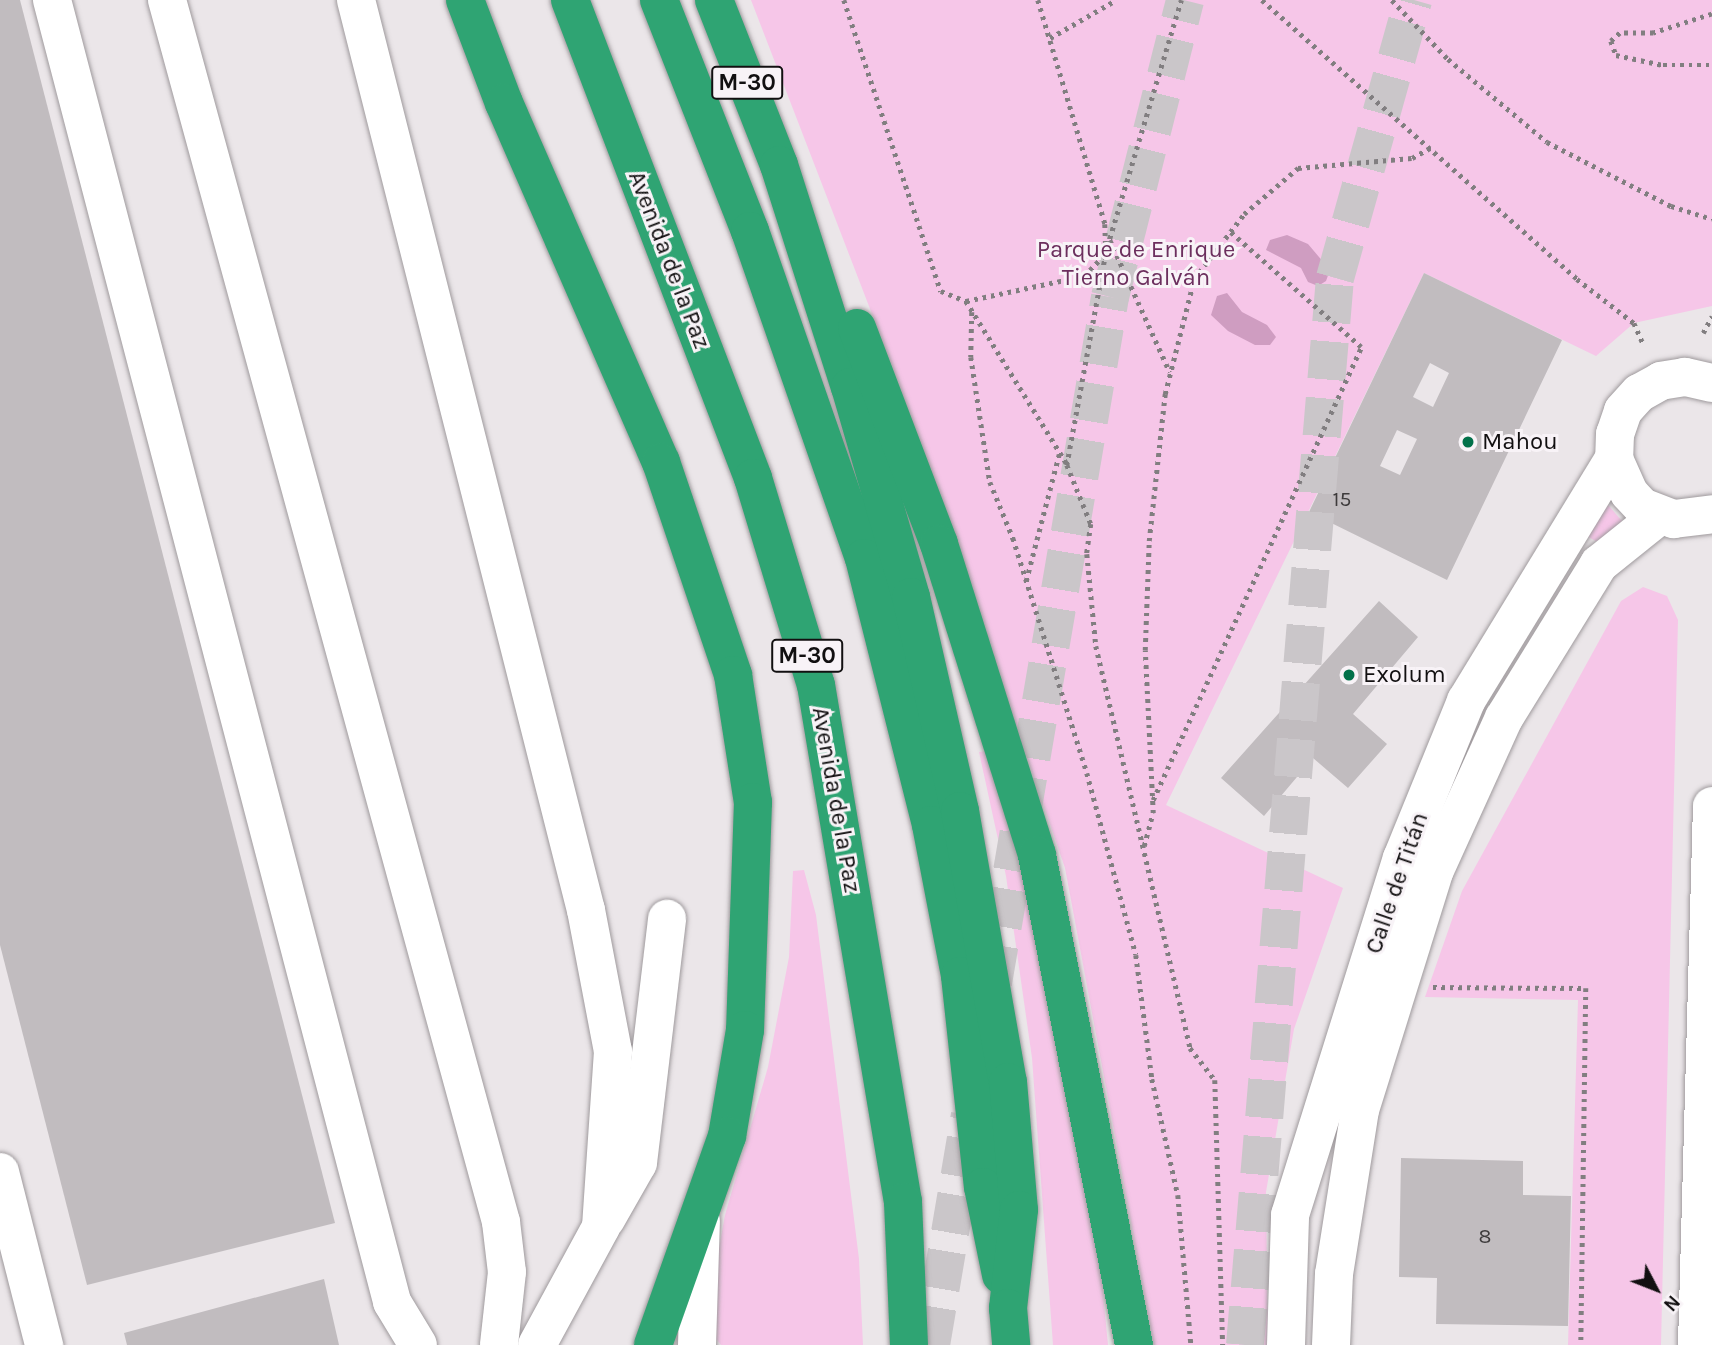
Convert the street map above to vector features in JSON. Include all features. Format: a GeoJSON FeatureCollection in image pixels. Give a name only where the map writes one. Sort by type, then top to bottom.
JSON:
{"type":"FeatureCollection","features":[{"type":"Feature","properties":{"kind":"highway"},"geometry":{"type":"LineString","coordinates":[[465,0],[504,103],[661,462],[733,675],[753,802],[745,1030],[727,1136],[653,1345]]}},
{"type":"Feature","properties":{"kind":"highway","name":"Avenida de la Paz"},"geometry":{"type":"LineString","coordinates":[[570,0],[753,478],[816,685],[903,1202],[909,1345]]}},
{"type":"Feature","properties":{"kind":"highway"},"geometry":{"type":"LineString","coordinates":[[659,0],[750,231],[864,558],[931,825],[960,976],[983,1187],[1008,1308]]}},
{"type":"Feature","properties":{"kind":"highway","name":"M-30"},"geometry":{"type":"LineString","coordinates":[[715,0],[779,165],[911,597],[960,811],[1008,1082],[1019,1210],[1008,1308],[1011,1345]]}},
{"type":"Feature","properties":{"kind":"highway"},"geometry":{"type":"LineString","coordinates":[[779,165],[802,183],[939,544],[1029,828],[1134,1345]]}},
{"type":"Feature","properties":{"kind":"street"},"geometry":{"type":"LineString","coordinates":[[52,0],[392,1302],[418,1345]]}},
{"type":"Feature","properties":{"kind":"street"},"geometry":{"type":"LineString","coordinates":[[167,0],[501,1222],[508,1272],[499,1345]]}},
{"type":"Feature","properties":{"kind":"street"},"geometry":{"type":"LineString","coordinates":[[356,0],[586,910],[613,1051],[601,1227]]}},
{"type":"Feature","properties":{"kind":"street"},"geometry":{"type":"LineString","coordinates":[[1710,522],[1659,516],[1629,493],[1614,458],[1615,435],[1623,411],[1639,393],[1661,381],[1685,377],[1712,383]]}},
{"type":"Feature","properties":{"kind":"street","name":"Calle de Titán"},"geometry":{"type":"LineString","coordinates":[[1286,1345],[1290,1215],[1402,858],[1466,701],[1614,458]]}},
{"type":"Feature","properties":{"kind":"street","name":"Calle de Titán"},"geometry":{"type":"LineString","coordinates":[[1331,1345],[1334,1274],[1360,1110],[1434,872],[1504,718],[1599,564],[1659,516]]}},
{"type":"Feature","properties":{"kind":"street"},"geometry":{"type":"LineString","coordinates":[[1697,1345],[1710,968],[1712,806]]}},
{"type":"Feature","properties":{"kind":"street"},"geometry":{"type":"LineString","coordinates":[[537,1345],[638,1163],[667,919]]}},
{"type":"Feature","properties":{"kind":"street"},"geometry":{"type":"LineString","coordinates":[[0,1172],[44,1345]]}},
{"type":"Feature","properties":{"kind":"street"},"geometry":{"type":"LineString","coordinates":[[697,1345],[701,1215]]}},
{"type":"Feature","properties":{"kind":"path"},"geometry":{"type":"LineString","coordinates":[[844,0],[941,291],[966,301],[1084,276],[1106,253],[1105,224],[1038,0]]}},
{"type":"Feature","properties":{"kind":"path"},"geometry":{"type":"LineString","coordinates":[[1050,38],[1116,0]]}},
{"type":"Feature","properties":{"kind":"path"},"geometry":{"type":"LineString","coordinates":[[1067,464],[1106,253],[1181,0]]}},
{"type":"Feature","properties":{"kind":"path"},"geometry":{"type":"LineString","coordinates":[[1262,0],[1634,323],[1643,343]]}},
{"type":"Feature","properties":{"kind":"path"},"geometry":{"type":"LineString","coordinates":[[1392,0],[1448,60],[1547,142],[1671,205],[1712,219]]}},
{"type":"Feature","properties":{"kind":"path"},"geometry":{"type":"LineString","coordinates":[[1712,14],[1653,33],[1620,33],[1611,41],[1616,55],[1663,65],[1712,65]]}},
{"type":"Feature","properties":{"kind":"path"},"geometry":{"type":"LineString","coordinates":[[1143,849],[1152,801],[1145,650],[1149,541],[1171,373],[1194,279],[1244,214],[1298,168],[1412,158],[1430,148]]}},
{"type":"Feature","properties":{"kind":"path"},"geometry":{"type":"LineString","coordinates":[[1152,801],[1361,347],[1230,232]]}},
{"type":"Feature","properties":{"kind":"path"},"geometry":{"type":"LineString","coordinates":[[1110,240],[1171,373]]}},
{"type":"Feature","properties":{"kind":"path"},"geometry":{"type":"LineString","coordinates":[[966,301],[1067,464],[1091,524],[1087,554],[1096,646],[1190,1048],[1215,1080],[1223,1345]]}},
{"type":"Feature","properties":{"kind":"path"},"geometry":{"type":"LineString","coordinates":[[972,312],[971,357],[990,482],[1026,581],[1087,773],[1136,956],[1152,1079],[1178,1195],[1191,1345]]}},
{"type":"Feature","properties":{"kind":"path"},"geometry":{"type":"LineString","coordinates":[[1703,333],[1712,316]]}},
{"type":"Feature","properties":{"kind":"path"},"geometry":{"type":"LineString","coordinates":[[1026,581],[1060,453]]}},
{"type":"Feature","properties":{"kind":"path"},"geometry":{"type":"LineString","coordinates":[[1430,987],[1586,988],[1581,1345]]}},
{"type":"Feature","properties":{"kind":"green space","name":"Parque de Enrique Tierno Galván"},"geometry":{"type":"Polygon","coordinates":[[[751,0],[1712,0],[1712,306],[1634,323],[1596,356],[1424,273],[1166,805],[1343,888],[1294,1029],[1266,1192],[1268,1345],[1154,1345],[1065,868],[899,384],[751,0]]]}},
{"type":"Feature","properties":{"kind":"green space"},"geometry":{"type":"Polygon","coordinates":[[[1602,498],[1628,528],[1601,544],[1585,535],[1602,498]]]}},
{"type":"Feature","properties":{"kind":"green space"},"geometry":{"type":"Polygon","coordinates":[[[1643,587],[1667,596],[1678,620],[1661,1345],[1568,1345],[1578,1000],[1425,997],[1462,891],[1621,601],[1643,587]]]}},
{"type":"Feature","properties":{"kind":"green space"},"geometry":{"type":"Polygon","coordinates":[[[987,751],[1020,857],[1099,1253],[1108,1345],[1053,1345],[1032,1058],[1006,876],[979,752],[987,751]]]}},
{"type":"Feature","properties":{"kind":"green space"},"geometry":{"type":"Polygon","coordinates":[[[804,870],[816,915],[859,1259],[863,1345],[721,1345],[712,1334],[711,1292],[725,1215],[768,1067],[789,957],[793,871],[804,870]]]}},
{"type":"Feature","properties":{"kind":"shaded area"},"geometry":{"type":"Polygon","coordinates":[[[1287,235],[1308,244],[1330,270],[1326,281],[1318,286],[1308,282],[1301,268],[1266,250],[1270,240],[1287,235]]]}},
{"type":"Feature","properties":{"kind":"shaded area"},"geometry":{"type":"Polygon","coordinates":[[[1227,293],[1242,312],[1267,325],[1276,337],[1270,345],[1255,345],[1228,331],[1211,315],[1217,296],[1227,293]]]}},
{"type":"Feature","properties":{"kind":"building"},"geometry":{"type":"Polygon","coordinates":[[[0,0],[20,0],[335,1223],[87,1285],[0,945],[0,0]]]}},
{"type":"Feature","properties":{"kind":"building"},"geometry":{"type":"Polygon","coordinates":[[[1424,273],[1562,340],[1447,580],[1309,512],[1424,273]],[[1430,363],[1413,397],[1433,407],[1449,373],[1430,363]],[[1397,430],[1380,466],[1400,475],[1417,439],[1397,430]]]}},
{"type":"Feature","properties":{"kind":"building","name":"Exolum"},"geometry":{"type":"Polygon","coordinates":[[[1379,601],[1418,637],[1353,714],[1387,744],[1348,788],[1313,758],[1264,816],[1221,778],[1379,601]]]}},
{"type":"Feature","properties":{"kind":"building"},"geometry":{"type":"Polygon","coordinates":[[[1401,1158],[1523,1161],[1523,1195],[1571,1196],[1568,1326],[1436,1324],[1437,1278],[1399,1277],[1401,1158]]]}},
{"type":"Feature","properties":{"kind":"building"},"geometry":{"type":"Polygon","coordinates":[[[324,1279],[339,1345],[127,1345],[124,1333],[324,1279]]]}},
{"type":"Feature","properties":{"kind":"tunnel"},"geometry":{"type":"LineString","coordinates":[[993,983],[1110,297],[1185,0]]}},
{"type":"Feature","properties":{"kind":"tunnel"},"geometry":{"type":"LineString","coordinates":[[1245,1345],[1335,278],[1413,0]]}},
{"type":"Feature","properties":{"kind":"tunnel"},"geometry":{"type":"LineString","coordinates":[[931,1345],[970,1115]]}},
{"type":"Feature","properties":{"kind":"place","name":"Mahou"},"geometry":{"type":"Point","coordinates":[1468,442]}},
{"type":"Feature","properties":{"kind":"place","name":"Exolum"},"geometry":{"type":"Point","coordinates":[1349,675]}}]}
